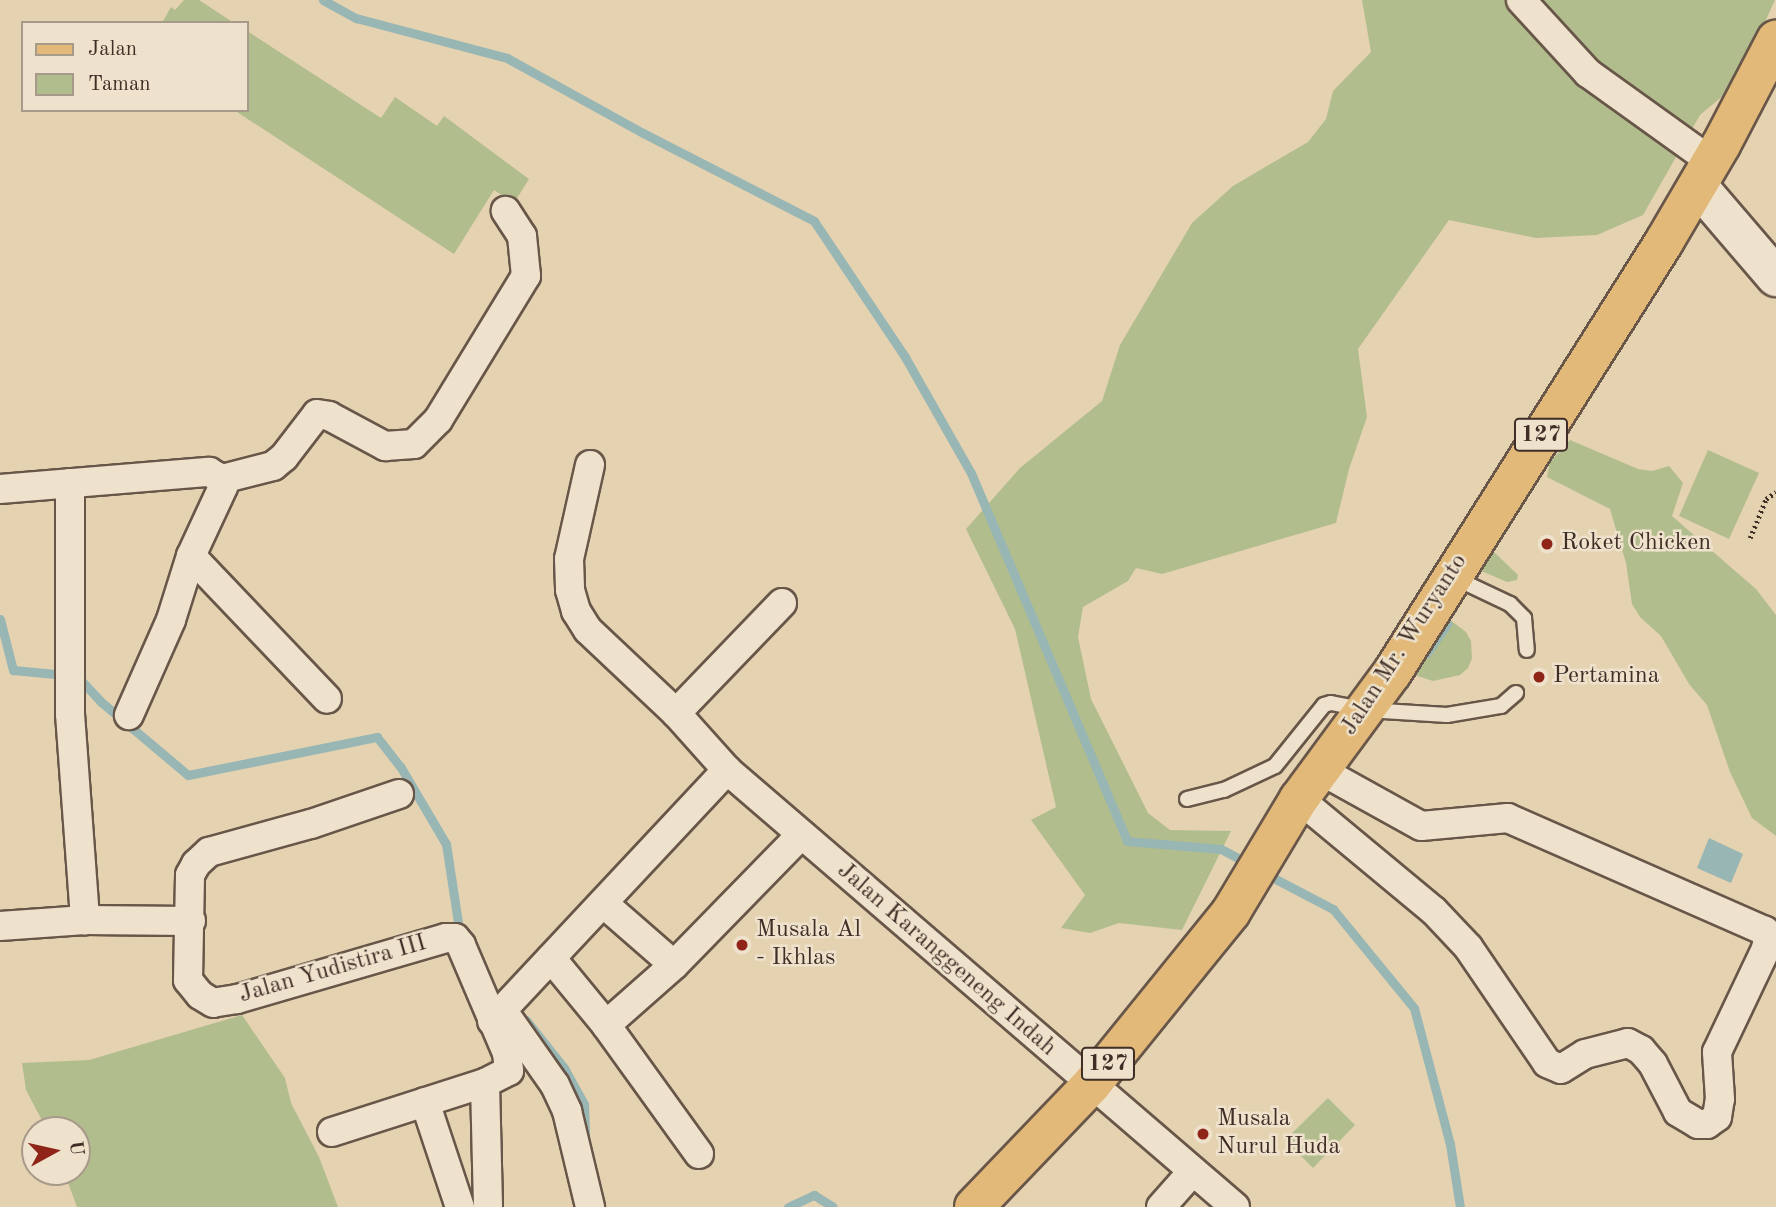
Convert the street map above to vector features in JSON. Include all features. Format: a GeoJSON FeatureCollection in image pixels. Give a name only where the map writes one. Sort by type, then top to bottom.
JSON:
{"type":"FeatureCollection","features":[{"type":"Feature","properties":{"kind":"main road","name":"Jalan Mr. Wuryanto"},"geometry":{"type":"LineString","coordinates":[[974,1207],[1091,1085],[1231,912],[1302,795],[1367,710],[1705,174],[1776,40]]}},
{"type":"Feature","properties":{"kind":"main road"},"geometry":{"type":"LineString","coordinates":[[1705,174],[1776,277]]}},
{"type":"Feature","properties":{"kind":"street"},"geometry":{"type":"LineString","coordinates":[[1521,0],[1588,73],[1705,174]]}},
{"type":"Feature","properties":{"kind":"street"},"geometry":{"type":"LineString","coordinates":[[0,489],[209,472],[222,479],[273,466],[284,457],[317,414],[329,416],[385,446],[414,444],[438,420],[526,276],[522,236],[506,211]]}},
{"type":"Feature","properties":{"kind":"street","name":"Jalan Karanggeneng Indah"},"geometry":{"type":"LineString","coordinates":[[590,465],[569,559],[570,590],[576,611],[588,630],[676,713],[727,770],[1235,1207]]}},
{"type":"Feature","properties":{"kind":"street"},"geometry":{"type":"LineString","coordinates":[[130,715],[171,620],[191,556],[223,487],[222,479]]}},
{"type":"Feature","properties":{"kind":"street"},"geometry":{"type":"LineString","coordinates":[[70,482],[70,714],[85,920]]}},
{"type":"Feature","properties":{"kind":"street"},"geometry":{"type":"LineString","coordinates":[[191,556],[327,699]]}},
{"type":"Feature","properties":{"kind":"street"},"geometry":{"type":"LineString","coordinates":[[676,713],[782,603]]}},
{"type":"Feature","properties":{"kind":"street"},"geometry":{"type":"LineString","coordinates":[[332,1132],[505,1076],[510,1064],[504,1009],[727,770]]}},
{"type":"Feature","properties":{"kind":"street"},"geometry":{"type":"LineString","coordinates":[[0,926],[85,920],[191,921],[190,875],[196,864],[209,852],[311,824],[399,794]]}},
{"type":"Feature","properties":{"kind":"street"},"geometry":{"type":"LineString","coordinates":[[1302,795],[1421,826],[1508,818],[1765,931],[1768,938],[1766,950],[1717,1052],[1720,1099],[1717,1117],[1707,1124],[1698,1124],[1678,1112],[1653,1064],[1642,1050],[1628,1043],[1585,1054],[1561,1069],[1547,1063],[1460,937],[1302,795]]}},
{"type":"Feature","properties":{"kind":"street"},"geometry":{"type":"LineString","coordinates":[[606,1025],[674,965],[802,835]]}},
{"type":"Feature","properties":{"kind":"street"},"geometry":{"type":"LineString","coordinates":[[603,903],[674,965]]}},
{"type":"Feature","properties":{"kind":"street","name":"Jalan Yudistira III"},"geometry":{"type":"LineString","coordinates":[[191,921],[186,961],[188,980],[200,995],[213,1003],[237,999],[451,937],[461,945],[504,1009]]}},
{"type":"Feature","properties":{"kind":"street"},"geometry":{"type":"LineString","coordinates":[[551,958],[606,1025],[699,1154]]}},
{"type":"Feature","properties":{"kind":"street"},"geometry":{"type":"LineString","coordinates":[[504,1009],[555,1085],[567,1111],[590,1207]]}},
{"type":"Feature","properties":{"kind":"street"},"geometry":{"type":"LineString","coordinates":[[485,1083],[488,1207]]}},
{"type":"Feature","properties":{"kind":"street"},"geometry":{"type":"LineString","coordinates":[[425,1102],[460,1207]]}},
{"type":"Feature","properties":{"kind":"street"},"geometry":{"type":"LineString","coordinates":[[1161,1207],[1193,1171]]}},
{"type":"Feature","properties":{"kind":"lane"},"geometry":{"type":"LineString","coordinates":[[1450,576],[1510,604],[1524,618],[1527,649]]}},
{"type":"Feature","properties":{"kind":"lane"},"geometry":{"type":"LineString","coordinates":[[1187,799],[1224,790],[1275,766],[1324,705],[1335,701],[1367,710],[1447,715],[1480,712],[1501,706],[1516,693]]}},
{"type":"Feature","properties":{"kind":"path"},"geometry":{"type":"LineString","coordinates":[[1750,538],[1766,499],[1776,492]]}},
{"type":"Feature","properties":{"kind":"green space"},"geometry":{"type":"Polygon","coordinates":[[[184,0],[199,0],[231,21],[163,21],[171,7],[175,10],[184,0]]]}},
{"type":"Feature","properties":{"kind":"green space"},"geometry":{"type":"Polygon","coordinates":[[[1362,0],[1775,0],[1736,85],[1700,115],[1643,215],[1597,235],[1536,238],[1449,220],[1358,349],[1367,417],[1349,469],[1336,523],[1162,574],[1136,568],[1128,581],[1083,607],[1078,637],[1091,699],[1148,813],[1170,830],[1231,831],[1182,930],[1119,923],[1090,933],[1061,928],[1085,895],[1031,820],[1056,807],[1015,629],[966,529],[1020,468],[1102,401],[1120,345],[1192,223],[1233,186],[1308,142],[1326,119],[1333,91],[1371,52],[1362,0]]]}},
{"type":"Feature","properties":{"kind":"green space"},"geometry":{"type":"Polygon","coordinates":[[[248,32],[381,118],[395,97],[437,126],[444,116],[529,179],[514,203],[494,190],[454,254],[237,112],[248,112],[248,32]]]}},
{"type":"Feature","properties":{"kind":"green space"},"geometry":{"type":"Polygon","coordinates":[[[1570,440],[1638,469],[1652,471],[1669,466],[1683,483],[1672,516],[1756,589],[1776,615],[1776,836],[1752,818],[1730,772],[1707,705],[1689,684],[1661,636],[1640,617],[1632,604],[1626,563],[1610,509],[1547,477],[1550,462],[1570,440]]]}},
{"type":"Feature","properties":{"kind":"green space"},"geometry":{"type":"Polygon","coordinates":[[[1708,450],[1759,473],[1729,539],[1679,516],[1708,450]]]}},
{"type":"Feature","properties":{"kind":"green space"},"geometry":{"type":"Polygon","coordinates":[[[1493,551],[1518,575],[1517,580],[1507,582],[1479,570],[1493,551]]]}},
{"type":"Feature","properties":{"kind":"green space"},"geometry":{"type":"Polygon","coordinates":[[[1445,616],[1466,632],[1471,641],[1472,658],[1468,668],[1460,675],[1433,681],[1405,672],[1445,616]]]}},
{"type":"Feature","properties":{"kind":"green space"},"geometry":{"type":"Polygon","coordinates":[[[242,1015],[285,1078],[291,1103],[319,1157],[338,1207],[77,1207],[69,1186],[91,1186],[91,1116],[40,1116],[26,1090],[22,1063],[89,1060],[242,1015]]]}},
{"type":"Feature","properties":{"kind":"green space"},"geometry":{"type":"Polygon","coordinates":[[[1328,1098],[1355,1125],[1313,1168],[1285,1140],[1328,1098]]]}},
{"type":"Feature","properties":{"kind":"water"},"geometry":{"type":"Polygon","coordinates":[[[1709,838],[1743,854],[1731,883],[1697,868],[1709,838]]]}},
{"type":"Feature","properties":{"kind":"waterway"},"geometry":{"type":"LineString","coordinates":[[323,0],[356,18],[507,58],[643,133],[814,221],[905,357],[971,473],[1127,841],[1221,849],[1251,865]]}},
{"type":"Feature","properties":{"kind":"waterway"},"geometry":{"type":"LineString","coordinates":[[0,619],[13,670],[77,676],[100,701],[188,775],[377,737],[400,766],[446,844],[460,935]]}},
{"type":"Feature","properties":{"kind":"waterway"},"geometry":{"type":"LineString","coordinates":[[1426,654],[1447,624]]}},
{"type":"Feature","properties":{"kind":"waterway"},"geometry":{"type":"LineString","coordinates":[[1266,874],[1333,909],[1414,1008],[1450,1144],[1460,1207]]}},
{"type":"Feature","properties":{"kind":"waterway"},"geometry":{"type":"LineString","coordinates":[[526,1020],[564,1068],[584,1104],[585,1135]]}},
{"type":"Feature","properties":{"kind":"waterway"},"geometry":{"type":"LineString","coordinates":[[788,1207],[814,1195],[833,1207]]}},
{"type":"Feature","properties":{"kind":"place","name":"Roket Chicken"},"geometry":{"type":"Point","coordinates":[1547,544]}},
{"type":"Feature","properties":{"kind":"place","name":"Pertamina"},"geometry":{"type":"Point","coordinates":[1539,677]}},
{"type":"Feature","properties":{"kind":"place","name":"Musala Al - Ikhlas"},"geometry":{"type":"Point","coordinates":[742,945]}},
{"type":"Feature","properties":{"kind":"place","name":"Musala Nurul Huda"},"geometry":{"type":"Point","coordinates":[1203,1134]}}]}
